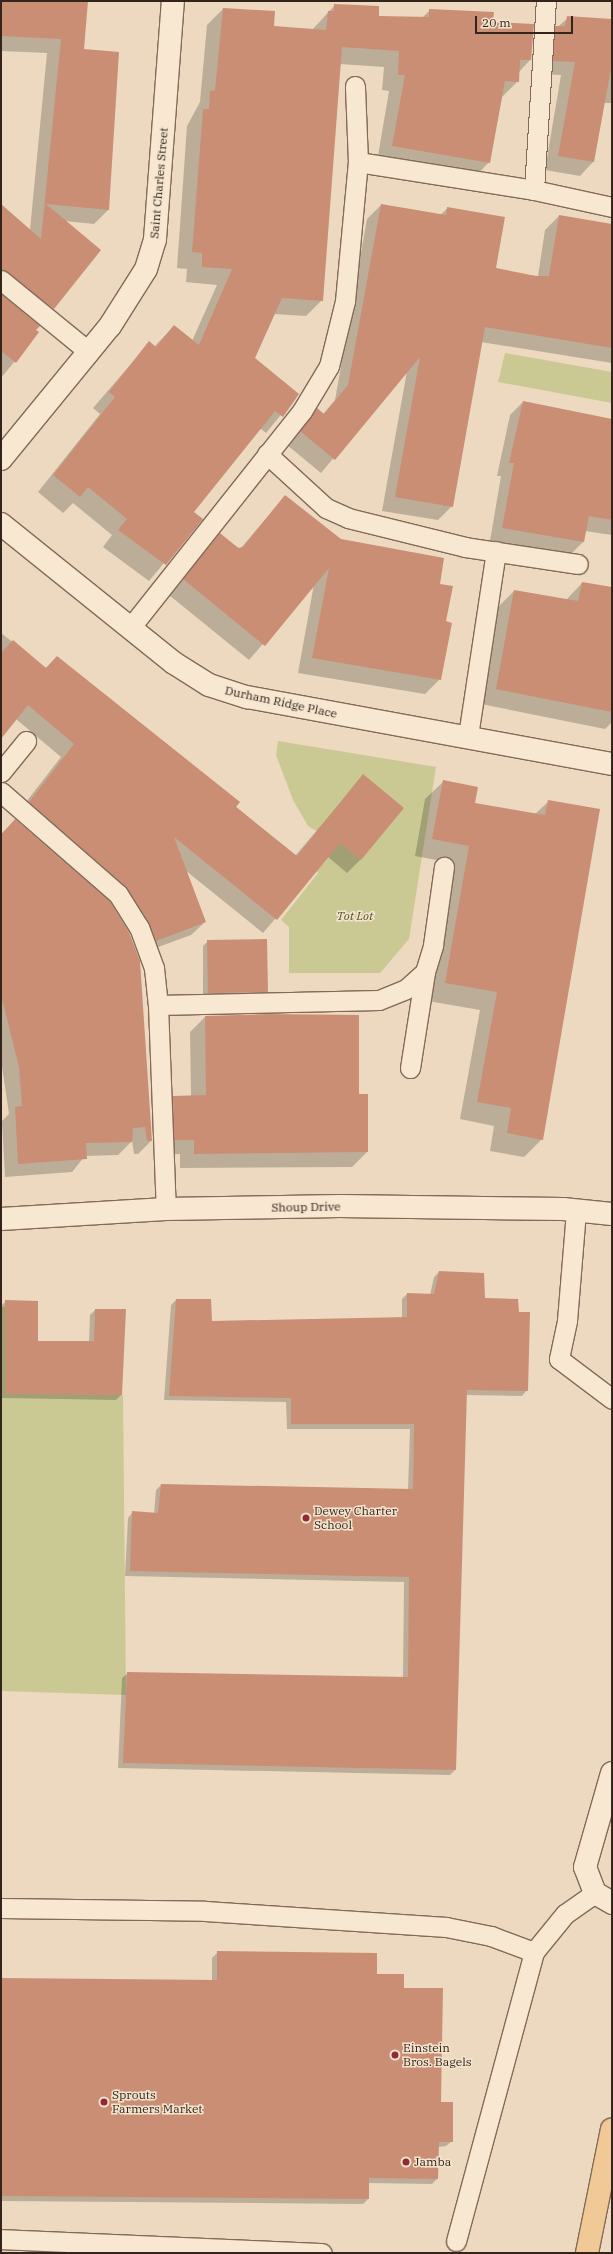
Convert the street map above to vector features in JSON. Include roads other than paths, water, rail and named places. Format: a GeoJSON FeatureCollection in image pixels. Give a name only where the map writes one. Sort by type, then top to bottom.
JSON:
{"type":"FeatureCollection","features":[{"type":"Feature","properties":{"kind":"main road"},"geometry":{"type":"LineString","coordinates":[[587,2253],[612,2129]]}},
{"type":"Feature","properties":{"kind":"street","name":"Saint Charles Street"},"geometry":{"type":"LineString","coordinates":[[1,459],[89,352],[131,298],[146,269],[155,239],[173,1]]}},
{"type":"Feature","properties":{"kind":"street","name":"Durham Ridge Place"},"geometry":{"type":"LineString","coordinates":[[1,524],[189,675],[230,693],[468,736],[612,764]]}},
{"type":"Feature","properties":{"kind":"street","name":"Shoup Drive"},"geometry":{"type":"LineString","coordinates":[[1,1219],[166,1209],[340,1206],[576,1211],[612,1214]]}},
{"type":"Feature","properties":{"kind":"street"},"geometry":{"type":"LineString","coordinates":[[603,1898],[585,1867],[612,1773]]}},
{"type":"Feature","properties":{"kind":"lane"},"geometry":{"type":"LineString","coordinates":[[534,190],[546,1]]}},
{"type":"Feature","properties":{"kind":"lane"},"geometry":{"type":"LineString","coordinates":[[130,628],[302,411],[329,366],[345,301],[358,162],[355,86]]}},
{"type":"Feature","properties":{"kind":"lane"},"geometry":{"type":"LineString","coordinates":[[358,162],[534,190],[612,207]]}},
{"type":"Feature","properties":{"kind":"lane"},"geometry":{"type":"LineString","coordinates":[[1,280],[89,352]]}},
{"type":"Feature","properties":{"kind":"lane"},"geometry":{"type":"LineString","coordinates":[[267,454],[326,508],[348,518],[496,551],[578,564]]}},
{"type":"Feature","properties":{"kind":"lane"},"geometry":{"type":"LineString","coordinates":[[468,736],[496,551]]}},
{"type":"Feature","properties":{"kind":"lane"},"geometry":{"type":"LineString","coordinates":[[1,772],[26,742]]}},
{"type":"Feature","properties":{"kind":"lane"},"geometry":{"type":"LineString","coordinates":[[1,792],[118,894],[139,927],[154,968],[158,1005],[166,1209]]}},
{"type":"Feature","properties":{"kind":"lane"},"geometry":{"type":"LineString","coordinates":[[410,1068],[425,972],[433,945],[444,867]]}},
{"type":"Feature","properties":{"kind":"lane"},"geometry":{"type":"LineString","coordinates":[[158,1005],[379,1000],[406,989],[425,972]]}},
{"type":"Feature","properties":{"kind":"lane"},"geometry":{"type":"LineString","coordinates":[[576,1211],[567,1321],[559,1359],[612,1399]]}},
{"type":"Feature","properties":{"kind":"lane"},"geometry":{"type":"LineString","coordinates":[[456,2240],[534,1952],[566,1914],[603,1898]]}},
{"type":"Feature","properties":{"kind":"lane"},"geometry":{"type":"LineString","coordinates":[[1,1908],[205,1911],[446,1927],[491,1936],[534,1952]]}},
{"type":"Feature","properties":{"kind":"lane"},"geometry":{"type":"LineString","coordinates":[[1,2239],[322,2253]]}},
{"type":"Feature","properties":{"kind":"place","name":"Dewey Charter School"},"geometry":{"type":"Point","coordinates":[306,1518]}},
{"type":"Feature","properties":{"kind":"place","name":"Einstein Bros. Bagels"},"geometry":{"type":"Point","coordinates":[395,2055]}},
{"type":"Feature","properties":{"kind":"place","name":"Sprouts Farmers Market"},"geometry":{"type":"Point","coordinates":[104,2102]}},
{"type":"Feature","properties":{"kind":"place","name":"Jamba"},"geometry":{"type":"Point","coordinates":[406,2162]}},
{"type":"Feature","properties":{"kind":"park label","name":"Tot Lot"},"geometry":{"type":"Point","coordinates":[355,916]}}]}
